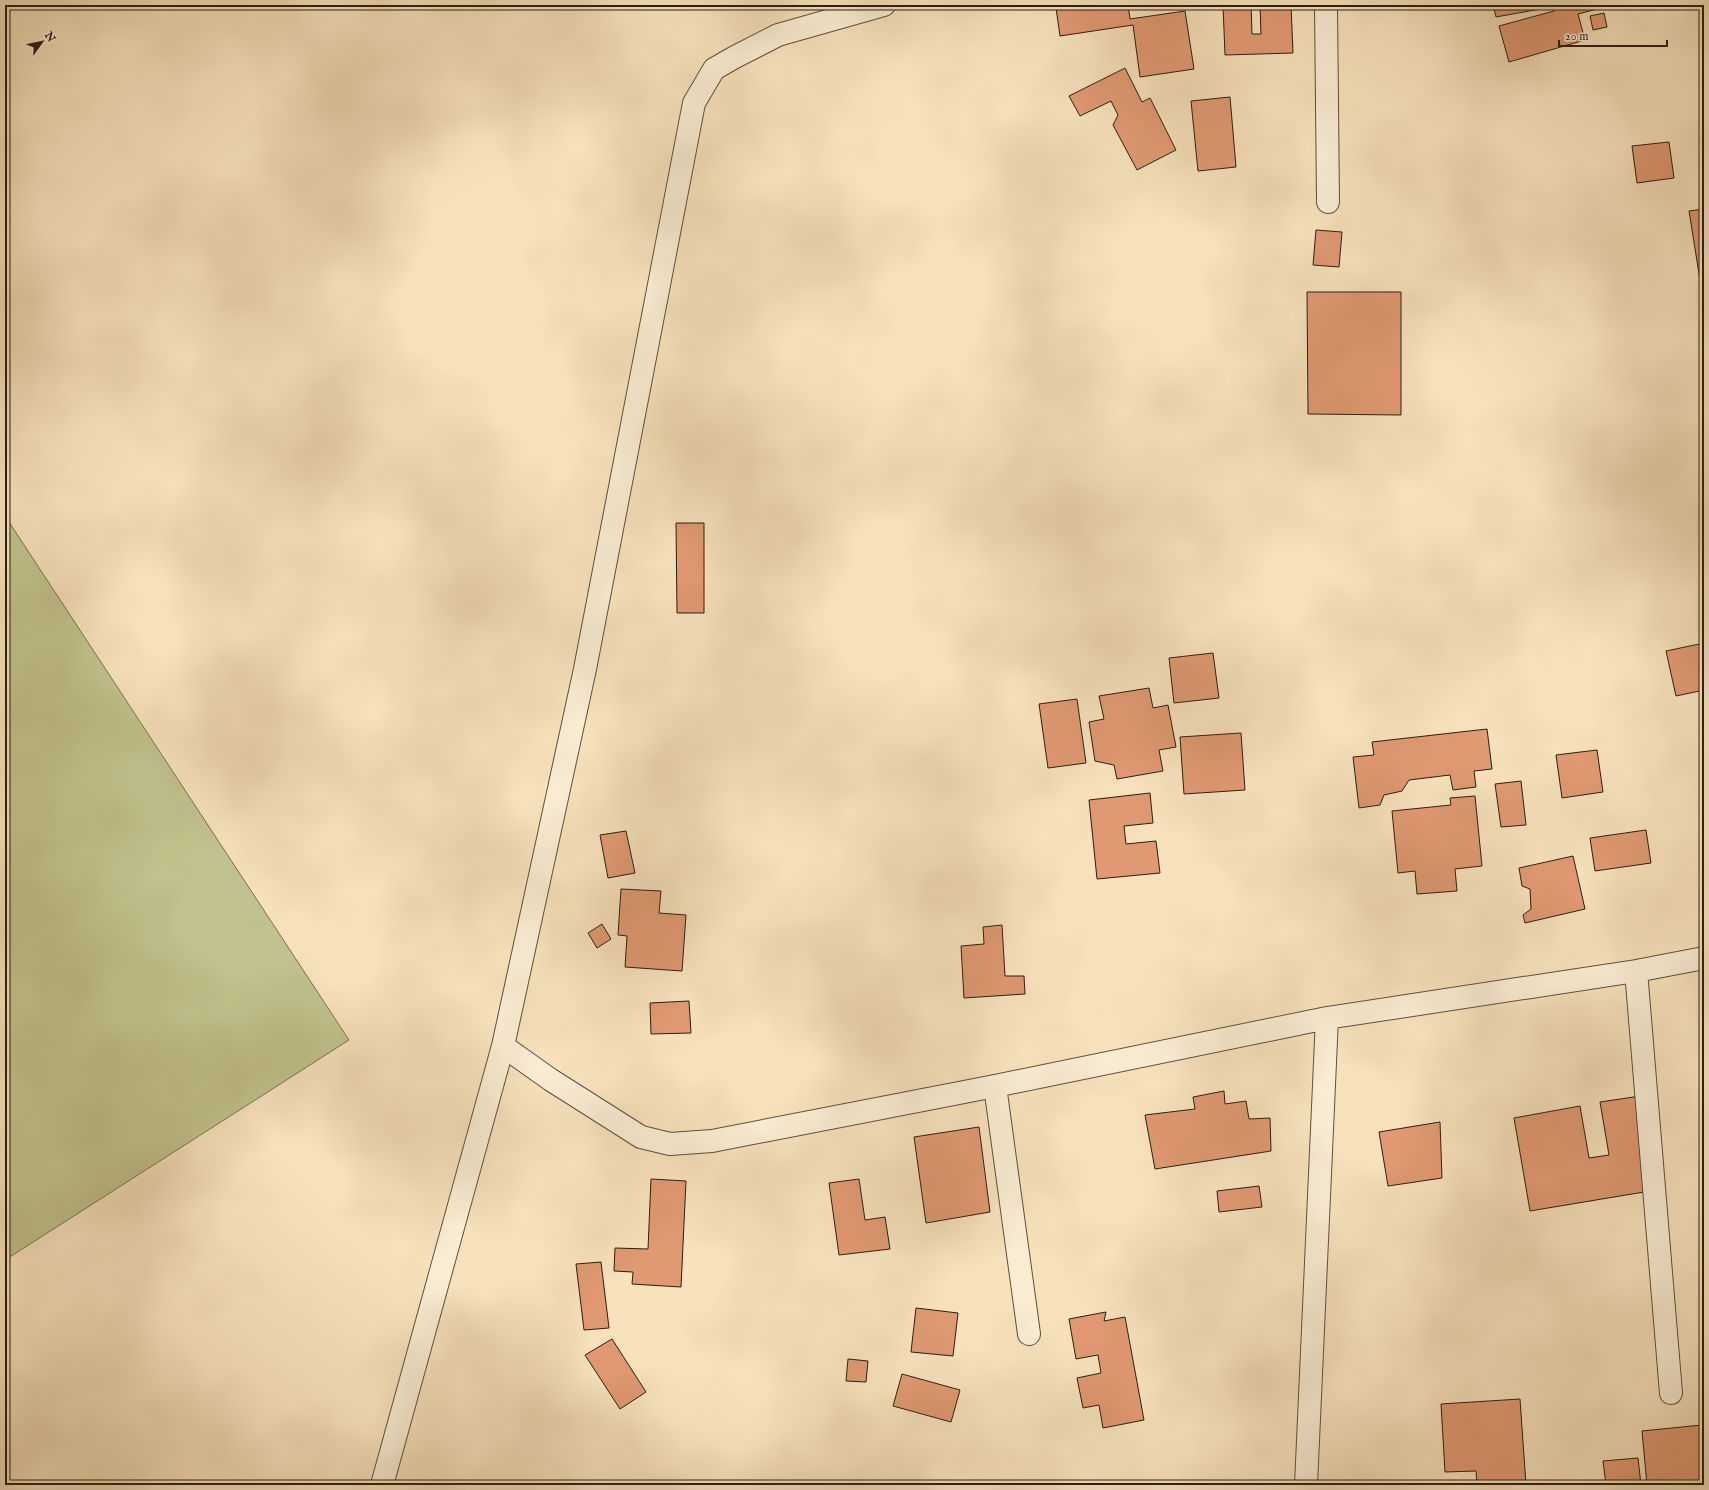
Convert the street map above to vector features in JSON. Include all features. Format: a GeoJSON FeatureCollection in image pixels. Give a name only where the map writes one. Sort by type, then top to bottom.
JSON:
{"type":"FeatureCollection","features":[{"type":"Feature","properties":{"kind":"street"},"geometry":{"type":"LineString","coordinates":[[382,1485],[503,1046],[585,669],[694,103],[714,69],[741,54],[778,35],[884,5]]}},
{"type":"Feature","properties":{"kind":"street"},"geometry":{"type":"LineString","coordinates":[[1326,5],[1328,202]]}},
{"type":"Feature","properties":{"kind":"street"},"geometry":{"type":"LineString","coordinates":[[503,1046],[551,1080],[641,1137],[670,1144],[712,1141],[994,1086],[1327,1018],[1636,972],[1704,958]]}},
{"type":"Feature","properties":{"kind":"street"},"geometry":{"type":"LineString","coordinates":[[1636,972],[1671,1393]]}},
{"type":"Feature","properties":{"kind":"street"},"geometry":{"type":"LineString","coordinates":[[1306,1485],[1327,1018]]}},
{"type":"Feature","properties":{"kind":"street"},"geometry":{"type":"LineString","coordinates":[[994,1086],[1029,1334]]}},
{"type":"Feature","properties":{"kind":"green space"},"geometry":{"type":"Polygon","coordinates":[[[5,516],[349,1040],[5,1260],[5,516]]]}},
{"type":"Feature","properties":{"kind":"building"},"geometry":{"type":"Polygon","coordinates":[[[1073,5],[1128,5],[1130,19],[1185,11],[1194,69],[1140,77],[1133,25],[1060,36],[1056,8],[1073,5]]]}},
{"type":"Feature","properties":{"kind":"building"},"geometry":{"type":"Polygon","coordinates":[[[1223,5],[1251,5],[1252,34],[1261,34],[1260,5],[1291,5],[1293,53],[1225,55],[1223,5]]]}},
{"type":"Feature","properties":{"kind":"building"},"geometry":{"type":"Polygon","coordinates":[[[1493,5],[1545,5],[1546,8],[1496,17],[1493,5]]]}},
{"type":"Feature","properties":{"kind":"building"},"geometry":{"type":"Polygon","coordinates":[[[1552,5],[1596,5],[1597,9],[1578,14],[1585,40],[1509,62],[1499,26],[1554,11],[1552,5]]]}},
{"type":"Feature","properties":{"kind":"building"},"geometry":{"type":"Polygon","coordinates":[[[1627,5],[1646,5],[1628,10],[1627,5]]]}},
{"type":"Feature","properties":{"kind":"building"},"geometry":{"type":"Polygon","coordinates":[[[1604,13],[1607,27],[1593,30],[1590,16],[1604,13]]]}},
{"type":"Feature","properties":{"kind":"building"},"geometry":{"type":"Polygon","coordinates":[[[1125,68],[1142,102],[1150,98],[1176,150],[1137,170],[1113,125],[1118,115],[1111,101],[1080,116],[1069,96],[1125,68]]]}},
{"type":"Feature","properties":{"kind":"building"},"geometry":{"type":"Polygon","coordinates":[[[1230,97],[1236,167],[1198,171],[1191,101],[1230,97]]]}},
{"type":"Feature","properties":{"kind":"building"},"geometry":{"type":"Polygon","coordinates":[[[1669,142],[1674,178],[1637,183],[1632,146],[1669,142]]]}},
{"type":"Feature","properties":{"kind":"building"},"geometry":{"type":"Polygon","coordinates":[[[1704,209],[1704,279],[1700,280],[1689,211],[1704,209]]]}},
{"type":"Feature","properties":{"kind":"building"},"geometry":{"type":"Polygon","coordinates":[[[1316,230],[1342,232],[1339,267],[1313,265],[1316,230]]]}},
{"type":"Feature","properties":{"kind":"building"},"geometry":{"type":"Polygon","coordinates":[[[1307,292],[1401,292],[1401,415],[1308,414],[1307,292]]]}},
{"type":"Feature","properties":{"kind":"building"},"geometry":{"type":"Polygon","coordinates":[[[676,523],[704,523],[704,613],[677,613],[676,523]]]}},
{"type":"Feature","properties":{"kind":"building"},"geometry":{"type":"Polygon","coordinates":[[[1704,643],[1704,690],[1676,696],[1666,651],[1704,643]]]}},
{"type":"Feature","properties":{"kind":"building"},"geometry":{"type":"Polygon","coordinates":[[[1213,653],[1219,698],[1174,703],[1169,658],[1213,653]]]}},
{"type":"Feature","properties":{"kind":"building"},"geometry":{"type":"Polygon","coordinates":[[[1149,688],[1153,708],[1168,705],[1176,747],[1159,750],[1163,771],[1117,779],[1114,765],[1095,761],[1089,722],[1104,719],[1099,696],[1149,688]]]}},
{"type":"Feature","properties":{"kind":"building"},"geometry":{"type":"Polygon","coordinates":[[[1077,699],[1086,763],[1048,768],[1039,704],[1077,699]]]}},
{"type":"Feature","properties":{"kind":"building"},"geometry":{"type":"Polygon","coordinates":[[[1487,729],[1492,769],[1474,771],[1476,787],[1453,790],[1450,775],[1409,780],[1402,791],[1384,795],[1380,805],[1359,808],[1353,757],[1374,755],[1372,742],[1487,729]]]}},
{"type":"Feature","properties":{"kind":"building"},"geometry":{"type":"Polygon","coordinates":[[[1241,733],[1245,790],[1184,794],[1180,737],[1241,733]]]}},
{"type":"Feature","properties":{"kind":"building"},"geometry":{"type":"Polygon","coordinates":[[[1597,750],[1603,792],[1562,798],[1556,755],[1597,750]]]}},
{"type":"Feature","properties":{"kind":"building"},"geometry":{"type":"Polygon","coordinates":[[[1521,781],[1526,825],[1501,827],[1495,784],[1521,781]]]}},
{"type":"Feature","properties":{"kind":"building"},"geometry":{"type":"Polygon","coordinates":[[[1150,793],[1153,823],[1124,826],[1126,844],[1156,841],[1160,873],[1097,879],[1089,800],[1150,793]]]}},
{"type":"Feature","properties":{"kind":"building"},"geometry":{"type":"Polygon","coordinates":[[[1475,796],[1482,866],[1455,869],[1457,891],[1417,894],[1415,871],[1398,873],[1392,811],[1451,805],[1450,798],[1475,796]]]}},
{"type":"Feature","properties":{"kind":"building"},"geometry":{"type":"Polygon","coordinates":[[[1646,830],[1651,863],[1595,871],[1590,838],[1646,830]]]}},
{"type":"Feature","properties":{"kind":"building"},"geometry":{"type":"Polygon","coordinates":[[[626,831],[635,873],[608,878],[600,835],[626,831]]]}},
{"type":"Feature","properties":{"kind":"building"},"geometry":{"type":"Polygon","coordinates":[[[1573,856],[1585,909],[1525,923],[1523,915],[1531,909],[1530,889],[1522,886],[1519,868],[1573,856]]]}},
{"type":"Feature","properties":{"kind":"building"},"geometry":{"type":"Polygon","coordinates":[[[621,889],[661,891],[659,913],[686,915],[682,971],[625,967],[627,936],[618,935],[621,889]]]}},
{"type":"Feature","properties":{"kind":"building"},"geometry":{"type":"Polygon","coordinates":[[[602,924],[611,939],[597,948],[588,933],[602,924]]]}},
{"type":"Feature","properties":{"kind":"building"},"geometry":{"type":"Polygon","coordinates":[[[1002,925],[1005,976],[1024,976],[1025,994],[964,998],[961,946],[984,944],[983,927],[1002,925]]]}},
{"type":"Feature","properties":{"kind":"building"},"geometry":{"type":"Polygon","coordinates":[[[689,1001],[691,1033],[651,1034],[650,1003],[689,1001]]]}},
{"type":"Feature","properties":{"kind":"building"},"geometry":{"type":"Polygon","coordinates":[[[1224,1091],[1225,1104],[1246,1101],[1249,1119],[1270,1118],[1271,1151],[1155,1169],[1145,1115],[1195,1109],[1193,1097],[1224,1091]]]}},
{"type":"Feature","properties":{"kind":"building"},"geometry":{"type":"Polygon","coordinates":[[[1647,1095],[1662,1189],[1530,1211],[1514,1118],[1580,1106],[1589,1158],[1609,1155],[1600,1102],[1647,1095]]]}},
{"type":"Feature","properties":{"kind":"building"},"geometry":{"type":"Polygon","coordinates":[[[1440,1122],[1442,1178],[1388,1186],[1379,1132],[1440,1122]]]}},
{"type":"Feature","properties":{"kind":"building"},"geometry":{"type":"Polygon","coordinates":[[[979,1127],[990,1212],[926,1223],[914,1137],[979,1127]]]}},
{"type":"Feature","properties":{"kind":"building"},"geometry":{"type":"Polygon","coordinates":[[[651,1179],[686,1181],[681,1287],[632,1284],[633,1272],[614,1271],[615,1248],[648,1249],[651,1179]]]}},
{"type":"Feature","properties":{"kind":"building"},"geometry":{"type":"Polygon","coordinates":[[[859,1179],[865,1220],[885,1217],[890,1249],[839,1255],[829,1183],[859,1179]]]}},
{"type":"Feature","properties":{"kind":"building"},"geometry":{"type":"Polygon","coordinates":[[[1259,1186],[1262,1207],[1219,1212],[1217,1191],[1259,1186]]]}},
{"type":"Feature","properties":{"kind":"building"},"geometry":{"type":"Polygon","coordinates":[[[601,1262],[609,1328],[584,1330],[576,1264],[601,1262]]]}},
{"type":"Feature","properties":{"kind":"building"},"geometry":{"type":"Polygon","coordinates":[[[916,1308],[958,1313],[953,1356],[911,1352],[916,1308]]]}},
{"type":"Feature","properties":{"kind":"building"},"geometry":{"type":"Polygon","coordinates":[[[1106,1312],[1104,1321],[1125,1317],[1144,1420],[1103,1428],[1099,1405],[1083,1408],[1077,1378],[1101,1373],[1098,1355],[1076,1359],[1069,1319],[1106,1312]]]}},
{"type":"Feature","properties":{"kind":"building"},"geometry":{"type":"Polygon","coordinates":[[[612,1339],[646,1392],[620,1409],[585,1355],[612,1339]]]}},
{"type":"Feature","properties":{"kind":"building"},"geometry":{"type":"Polygon","coordinates":[[[848,1359],[868,1361],[866,1382],[846,1381],[848,1359]]]}},
{"type":"Feature","properties":{"kind":"building"},"geometry":{"type":"Polygon","coordinates":[[[902,1374],[960,1390],[951,1422],[893,1406],[902,1374]]]}},
{"type":"Feature","properties":{"kind":"building"},"geometry":{"type":"Polygon","coordinates":[[[1520,1399],[1526,1485],[1477,1485],[1476,1471],[1445,1472],[1441,1404],[1520,1399]]]}},
{"type":"Feature","properties":{"kind":"building"},"geometry":{"type":"Polygon","coordinates":[[[1702,1425],[1704,1442],[1704,1481],[1647,1485],[1642,1431],[1702,1425]]]}},
{"type":"Feature","properties":{"kind":"building"},"geometry":{"type":"Polygon","coordinates":[[[1638,1458],[1641,1485],[1606,1485],[1603,1461],[1638,1458]]]}}]}
